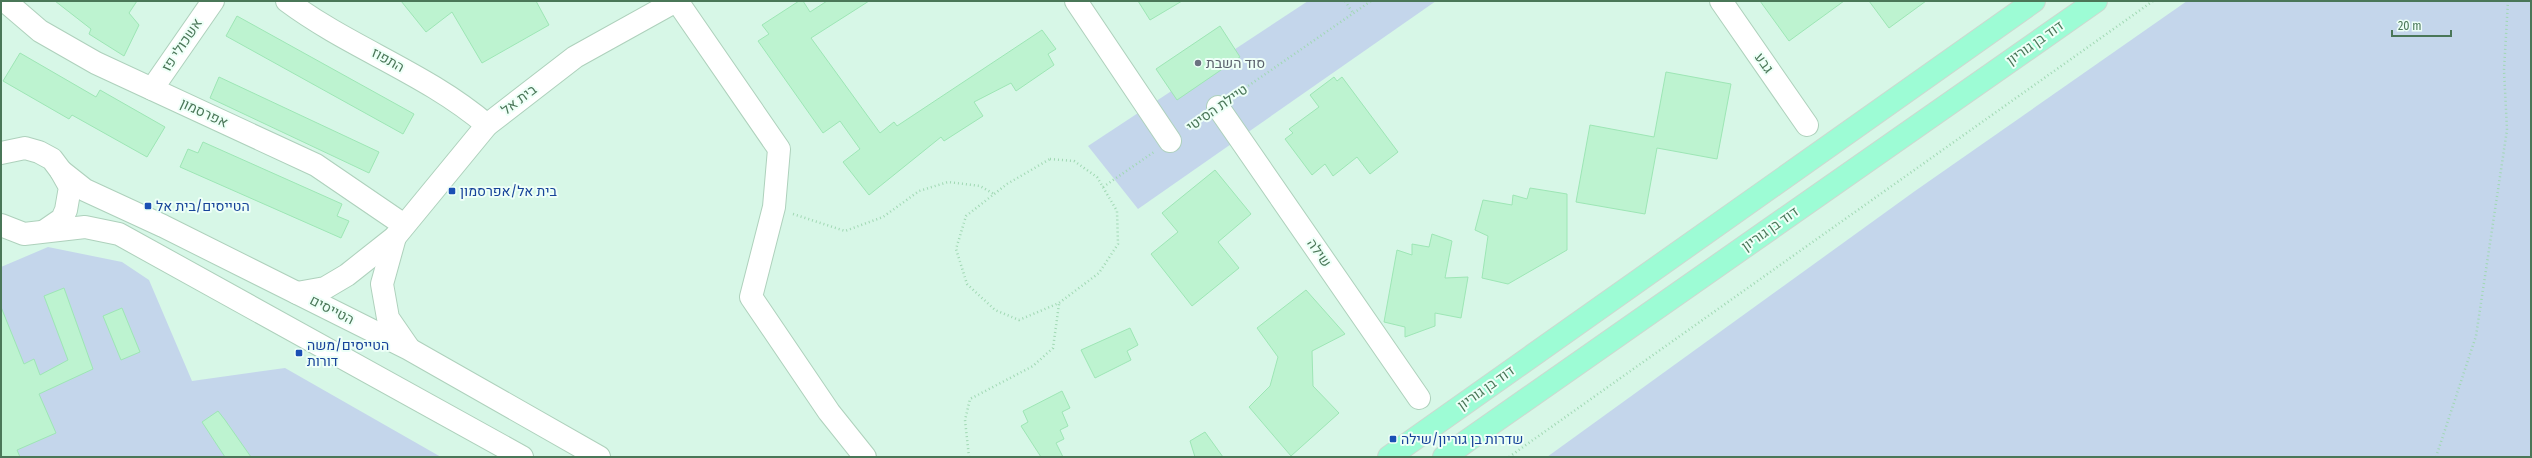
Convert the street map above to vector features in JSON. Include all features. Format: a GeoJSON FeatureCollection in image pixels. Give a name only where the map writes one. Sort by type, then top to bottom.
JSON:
{"type":"FeatureCollection","features":[{"type":"Feature","properties":{"kind":"main road","name":"דוד בן גוריון"},"geometry":{"type":"LineString","coordinates":[[1389,457],[2034,1]]}},
{"type":"Feature","properties":{"kind":"main road","name":"דוד בן גוריון"},"geometry":{"type":"LineString","coordinates":[[1444,457],[2096,1]]}},
{"type":"Feature","properties":{"kind":"street","name":"אפרסמון"},"geometry":{"type":"LineString","coordinates":[[5,1],[40,31],[96,63],[316,165],[400,231]]}},
{"type":"Feature","properties":{"kind":"street","name":"אשכולי פז"},"geometry":{"type":"LineString","coordinates":[[152,89],[213,1]]}},
{"type":"Feature","properties":{"kind":"street","name":"התפוז"},"geometry":{"type":"LineString","coordinates":[[287,1],[309,18],[390,61],[460,102],[486,125]]}},
{"type":"Feature","properties":{"kind":"street","name":"בית אל"},"geometry":{"type":"LineString","coordinates":[[297,293],[325,288],[347,275],[400,231],[486,125],[575,57],[676,1]]}},
{"type":"Feature","properties":{"kind":"street"},"geometry":{"type":"LineString","coordinates":[[676,1],[779,149],[774,207],[751,298],[829,412],[865,457]]}},
{"type":"Feature","properties":{"kind":"street"},"geometry":{"type":"LineString","coordinates":[[1076,1],[1170,141]]}},
{"type":"Feature","properties":{"kind":"street","name":"גבע"},"geometry":{"type":"LineString","coordinates":[[1721,1],[1807,125]]}},
{"type":"Feature","properties":{"kind":"street","name":"שילה"},"geometry":{"type":"LineString","coordinates":[[1218,107],[1419,398]]}},
{"type":"Feature","properties":{"kind":"street"},"geometry":{"type":"LineString","coordinates":[[6,146],[40,152],[52,160],[61,171],[70,187],[66,210],[62,219],[46,230]]}},
{"type":"Feature","properties":{"kind":"street","name":"הטייסים"},"geometry":{"type":"LineString","coordinates":[[61,171],[85,190],[163,226],[409,349],[599,457]]}},
{"type":"Feature","properties":{"kind":"street"},"geometry":{"type":"LineString","coordinates":[[2,227],[24,234],[85,226],[119,234],[522,457]]}},
{"type":"Feature","properties":{"kind":"street","name":"בית אל"},"geometry":{"type":"LineString","coordinates":[[400,231],[382,284],[388,318],[409,349]]}},
{"type":"Feature","properties":{"kind":"path"},"geometry":{"type":"LineString","coordinates":[[1345,1],[1353,13]]}},
{"type":"Feature","properties":{"kind":"path","name":"טיילת הסיטי"},"geometry":{"type":"LineString","coordinates":[[1103,187],[1371,1]]}},
{"type":"Feature","properties":{"kind":"path"},"geometry":{"type":"LineString","coordinates":[[1509,457],[2153,1]]}},
{"type":"Feature","properties":{"kind":"path"},"geometry":{"type":"LineString","coordinates":[[2436,457],[2477,328],[2507,130],[2504,70],[2508,1]]}},
{"type":"Feature","properties":{"kind":"path"},"geometry":{"type":"LineString","coordinates":[[1050,159],[1074,161],[1097,177],[1103,187],[1117,211],[1118,244],[1100,273],[1059,303],[1019,320],[995,310],[967,284],[956,249],[966,216],[994,194],[1050,159]]}},
{"type":"Feature","properties":{"kind":"path"},"geometry":{"type":"LineString","coordinates":[[774,207],[812,222],[845,231],[884,217],[919,191],[948,182],[980,186],[994,194]]}},
{"type":"Feature","properties":{"kind":"path"},"geometry":{"type":"LineString","coordinates":[[969,457],[965,420],[970,399],[1033,366],[1053,348],[1059,303]]}},
{"type":"Feature","properties":{"kind":"shaded area"},"geometry":{"type":"Polygon","coordinates":[[[1,1],[2531,1],[2531,457],[1,457],[1,1]]]}},
{"type":"Feature","properties":{"kind":"shaded area"},"geometry":{"type":"Polygon","coordinates":[[[1308,1],[1436,1],[1138,209],[1088,146],[1308,1]]]}},
{"type":"Feature","properties":{"kind":"shaded area"},"geometry":{"type":"Polygon","coordinates":[[[2187,1],[2531,1],[2531,457],[1547,457],[1915,191],[2187,1]]]}},
{"type":"Feature","properties":{"kind":"shaded area"},"geometry":{"type":"Polygon","coordinates":[[[48,247],[122,262],[149,280],[192,381],[285,368],[441,457],[1,457],[1,267],[48,247]]]}},
{"type":"Feature","properties":{"kind":"building"},"geometry":{"type":"Polygon","coordinates":[[[55,1],[137,1],[129,13],[139,25],[124,56],[89,34],[91,29],[55,1]]]}},
{"type":"Feature","properties":{"kind":"building"},"geometry":{"type":"Polygon","coordinates":[[[401,1],[536,1],[549,25],[482,63],[452,12],[426,32],[401,1]]]}},
{"type":"Feature","properties":{"kind":"building"},"geometry":{"type":"Polygon","coordinates":[[[799,1],[803,1],[810,12],[827,1],[869,1],[811,38],[880,133],[894,122],[897,126],[1042,30],[1056,49],[1048,54],[1054,65],[1016,91],[1011,83],[974,102],[983,116],[944,141],[941,137],[869,195],[843,162],[860,149],[840,121],[823,133],[758,41],[769,34],[762,25],[799,1]]]}},
{"type":"Feature","properties":{"kind":"building"},"geometry":{"type":"Polygon","coordinates":[[[1138,1],[1182,1],[1150,20],[1138,1]]]}},
{"type":"Feature","properties":{"kind":"building"},"geometry":{"type":"Polygon","coordinates":[[[1760,1],[1844,1],[1789,41],[1760,1]]]}},
{"type":"Feature","properties":{"kind":"building"},"geometry":{"type":"Polygon","coordinates":[[[1869,1],[1926,1],[1889,28],[1869,1]]]}},
{"type":"Feature","properties":{"kind":"building"},"geometry":{"type":"Polygon","coordinates":[[[237,16],[414,114],[403,134],[226,36],[237,16]]]}},
{"type":"Feature","properties":{"kind":"building","name":"סוד השבת"},"geometry":{"type":"Polygon","coordinates":[[[1220,26],[1240,57],[1177,100],[1156,69],[1220,26]]]}},
{"type":"Feature","properties":{"kind":"building"},"geometry":{"type":"Polygon","coordinates":[[[20,53],[96,97],[100,90],[165,127],[147,157],[72,115],[69,119],[3,81],[20,53]]]}},
{"type":"Feature","properties":{"kind":"building"},"geometry":{"type":"Polygon","coordinates":[[[1666,72],[1731,84],[1717,159],[1657,148],[1645,214],[1576,202],[1590,125],[1654,137],[1666,72]]]}},
{"type":"Feature","properties":{"kind":"building"},"geometry":{"type":"Polygon","coordinates":[[[219,77],[379,152],[369,173],[210,98],[219,77]]]}},
{"type":"Feature","properties":{"kind":"building"},"geometry":{"type":"Polygon","coordinates":[[[1334,77],[1337,81],[1342,77],[1398,152],[1370,174],[1357,157],[1333,176],[1325,164],[1312,175],[1285,139],[1293,133],[1289,129],[1319,107],[1310,95],[1334,77]]]}},
{"type":"Feature","properties":{"kind":"building"},"geometry":{"type":"Polygon","coordinates":[[[203,142],[342,204],[337,216],[349,221],[341,238],[180,167],[188,149],[198,153],[203,142]]]}},
{"type":"Feature","properties":{"kind":"building"},"geometry":{"type":"Polygon","coordinates":[[[1215,170],[1251,214],[1218,242],[1239,268],[1192,306],[1151,254],[1178,232],[1162,213],[1215,170]]]}},
{"type":"Feature","properties":{"kind":"building"},"geometry":{"type":"Polygon","coordinates":[[[1530,188],[1567,194],[1567,250],[1508,284],[1482,278],[1488,236],[1475,230],[1483,200],[1512,205],[1513,195],[1527,199],[1530,188]]]}},
{"type":"Feature","properties":{"kind":"building"},"geometry":{"type":"Polygon","coordinates":[[[1432,234],[1452,241],[1445,278],[1468,277],[1461,318],[1435,313],[1435,326],[1405,337],[1405,327],[1384,322],[1397,250],[1412,255],[1412,244],[1429,247],[1432,234]]]}},
{"type":"Feature","properties":{"kind":"building"},"geometry":{"type":"Polygon","coordinates":[[[64,288],[93,369],[39,394],[56,433],[17,450],[20,457],[1,457],[1,307],[24,364],[34,359],[40,375],[68,360],[44,296],[64,288]]]}},
{"type":"Feature","properties":{"kind":"building"},"geometry":{"type":"Polygon","coordinates":[[[1306,290],[1345,334],[1312,351],[1313,386],[1339,413],[1291,456],[1249,407],[1270,386],[1278,357],[1257,328],[1306,290]]]}},
{"type":"Feature","properties":{"kind":"building"},"geometry":{"type":"Polygon","coordinates":[[[122,308],[140,352],[121,360],[103,316],[122,308]]]}},
{"type":"Feature","properties":{"kind":"building"},"geometry":{"type":"Polygon","coordinates":[[[1130,328],[1138,345],[1127,351],[1131,360],[1095,378],[1081,350],[1130,328]]]}},
{"type":"Feature","properties":{"kind":"building"},"geometry":{"type":"Polygon","coordinates":[[[1062,391],[1070,408],[1062,412],[1068,426],[1060,430],[1064,439],[1056,443],[1063,457],[1041,457],[1021,426],[1028,422],[1023,411],[1062,391]]]}},
{"type":"Feature","properties":{"kind":"building"},"geometry":{"type":"Polygon","coordinates":[[[218,411],[251,457],[225,457],[202,422],[218,411]]]}},
{"type":"Feature","properties":{"kind":"building"},"geometry":{"type":"Polygon","coordinates":[[[1205,432],[1223,457],[1195,457],[1190,441],[1205,432]]]}},
{"type":"Feature","properties":{"kind":"place","name":"סוד השבת"},"geometry":{"type":"Point","coordinates":[1198,63]}},
{"type":"Feature","properties":{"kind":"place","name":"בית אל/אפרסמון"},"geometry":{"type":"Point","coordinates":[452,191]}},
{"type":"Feature","properties":{"kind":"place","name":"הטייסים/בית אל"},"geometry":{"type":"Point","coordinates":[148,206]}},
{"type":"Feature","properties":{"kind":"place","name":"הטייסים/משה דורות"},"geometry":{"type":"Point","coordinates":[299,353]}},
{"type":"Feature","properties":{"kind":"place","name":"שדרות בן גוריון/שילה"},"geometry":{"type":"Point","coordinates":[1393,439]}}]}
